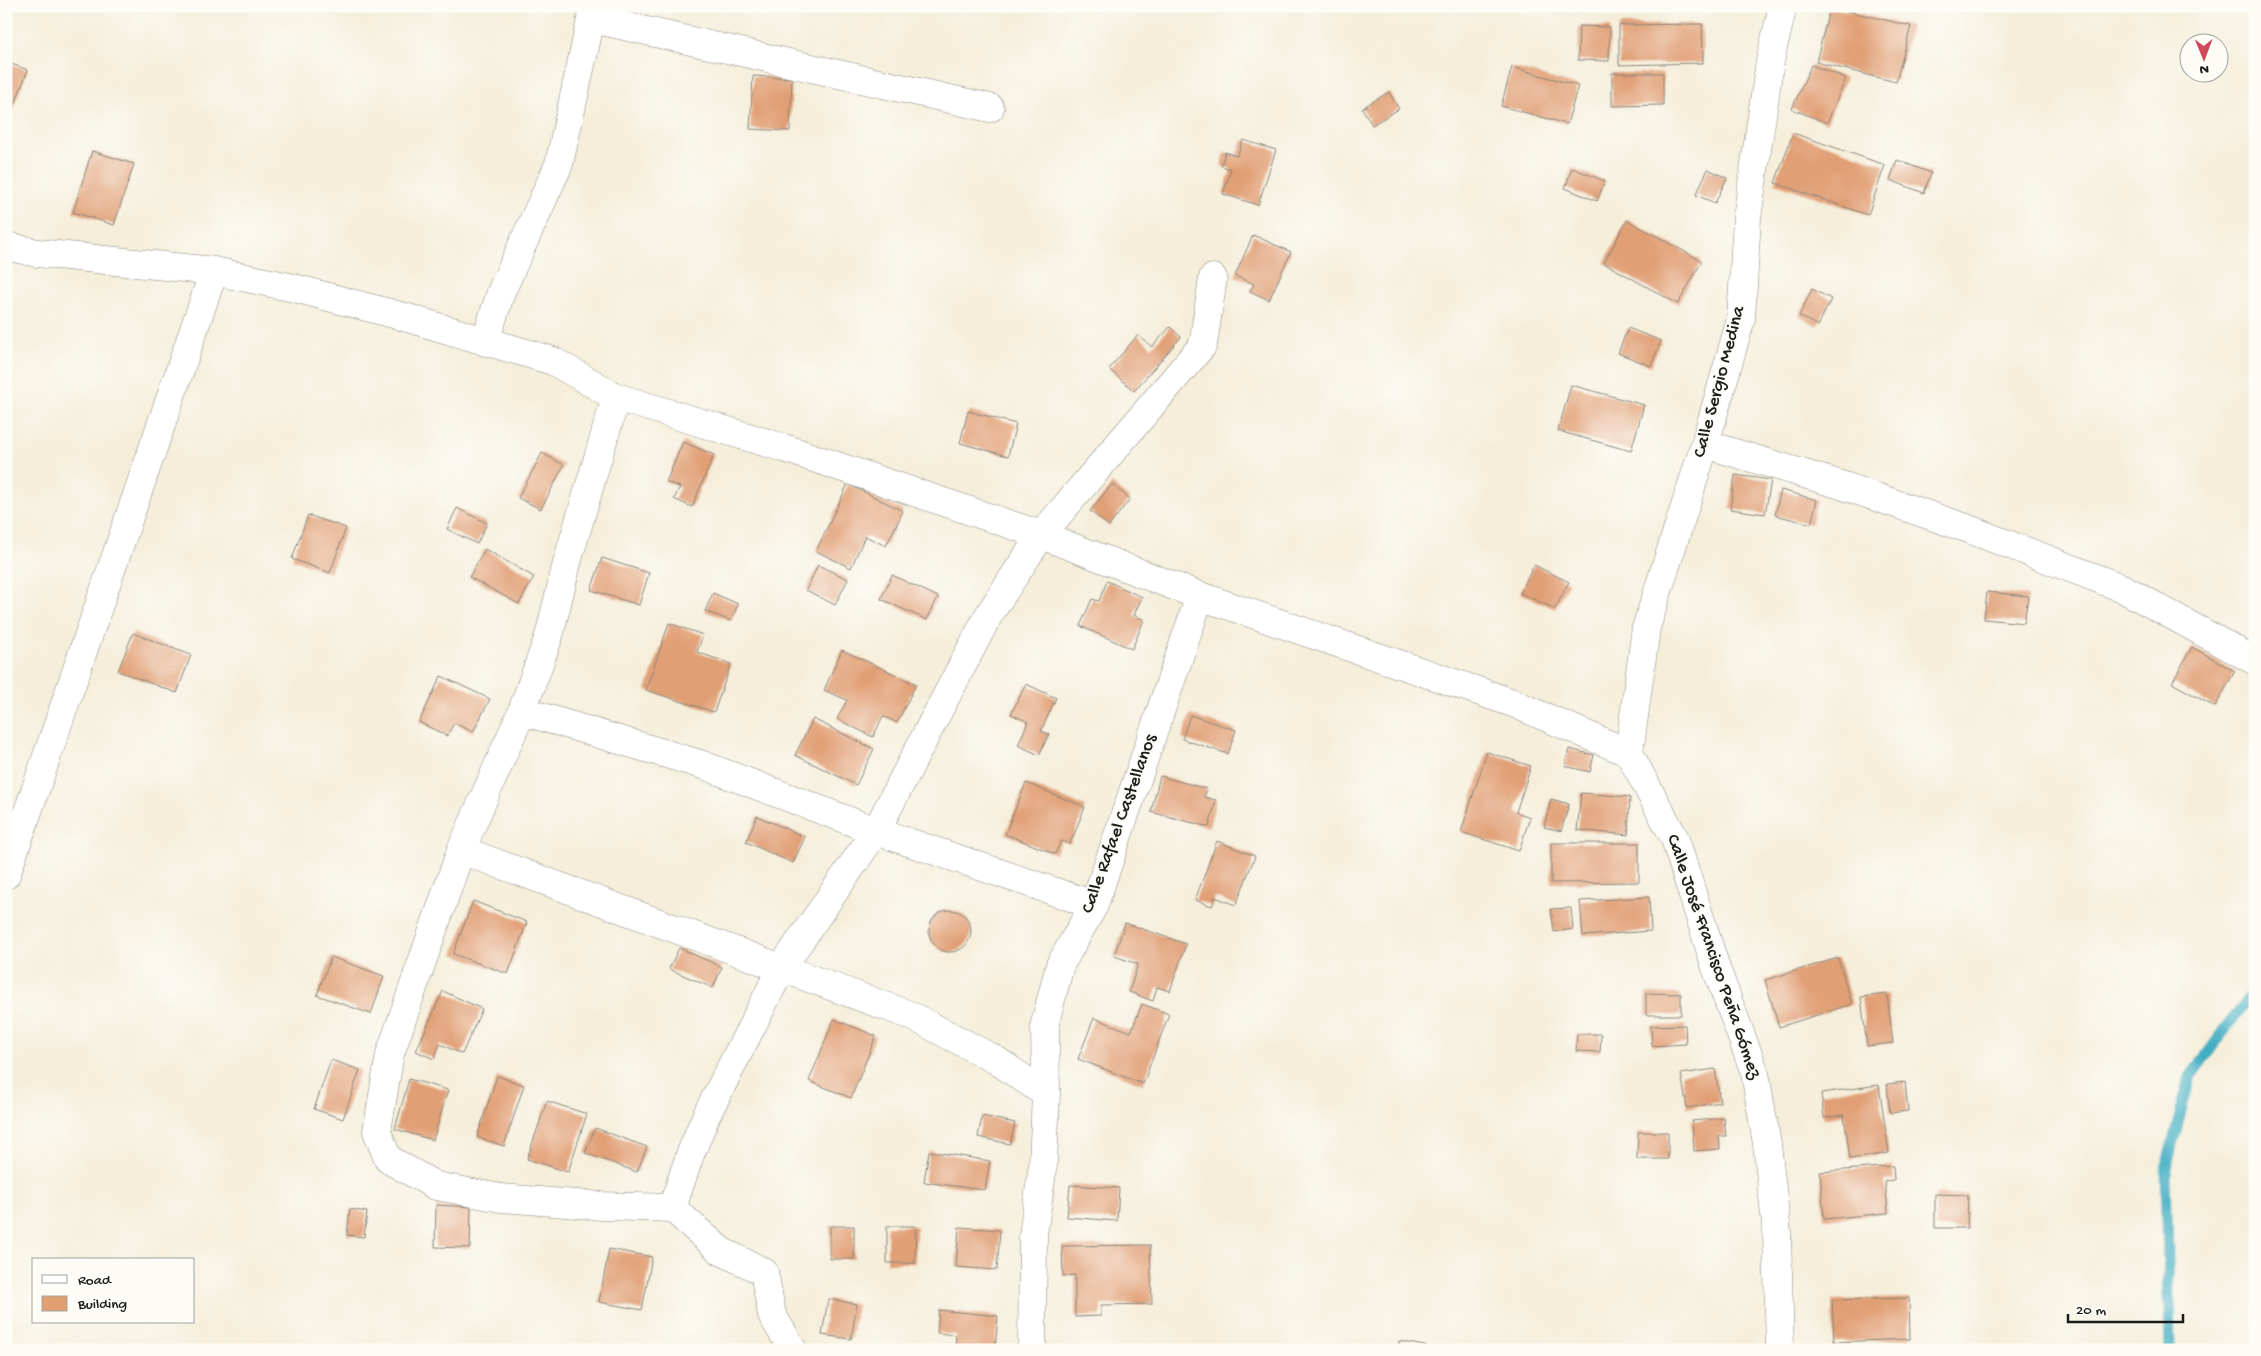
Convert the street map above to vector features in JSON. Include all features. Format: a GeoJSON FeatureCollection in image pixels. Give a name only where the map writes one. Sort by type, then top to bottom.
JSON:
{"type":"FeatureCollection","features":[{"type":"Feature","properties":{"kind":"street","name":"Calle Sergio Medina"},"geometry":{"type":"LineString","coordinates":[[1629,753],[1646,628],[1705,444],[1741,319],[1748,218],[1770,61],[1783,6]]}},
{"type":"Feature","properties":{"kind":"street"},"geometry":{"type":"LineString","coordinates":[[485,342],[501,292],[559,164],[594,13],[990,108]]}},
{"type":"Feature","properties":{"kind":"street"},"geometry":{"type":"LineString","coordinates":[[6,246],[37,253],[214,271],[294,288],[401,316],[553,361],[616,397],[784,448],[1041,534],[1200,596],[1513,702],[1629,753]]}},
{"type":"Feature","properties":{"kind":"street"},"geometry":{"type":"LineString","coordinates":[[6,875],[214,271]]}},
{"type":"Feature","properties":{"kind":"street"},"geometry":{"type":"LineString","coordinates":[[672,1208],[706,1116],[782,967],[876,831],[988,616],[1041,534],[1202,345],[1213,278]]}},
{"type":"Feature","properties":{"kind":"street"},"geometry":{"type":"LineString","coordinates":[[616,397],[568,559],[548,636],[522,711],[462,850],[390,1054],[377,1131],[388,1159],[436,1186],[502,1198],[602,1206],[672,1208],[722,1252],[764,1272],[772,1315],[792,1350]]}},
{"type":"Feature","properties":{"kind":"street"},"geometry":{"type":"LineString","coordinates":[[1705,444],[1841,486],[1957,525],[2113,584],[2255,661]]}},
{"type":"Feature","properties":{"kind":"street","name":"Calle Rafael Castellanos"},"geometry":{"type":"LineString","coordinates":[[1032,1350],[1033,1234],[1043,1165],[1046,1094],[1045,1023],[1060,965],[1094,905],[1200,596]]}},
{"type":"Feature","properties":{"kind":"street"},"geometry":{"type":"LineString","coordinates":[[522,711],[703,765],[876,831],[1094,905]]}},
{"type":"Feature","properties":{"kind":"street","name":"Calle José Francisco Peña Gómez"},"geometry":{"type":"LineString","coordinates":[[1629,753],[1675,839],[1716,968],[1755,1072],[1767,1144],[1777,1233],[1780,1350]]}},
{"type":"Feature","properties":{"kind":"street"},"geometry":{"type":"LineString","coordinates":[[462,850],[912,1016],[996,1060],[1046,1094]]}},
{"type":"Feature","properties":{"kind":"building"},"geometry":{"type":"Polygon","coordinates":[[[1830,7],[1911,26],[1896,82],[1816,62],[1830,7]]]}},
{"type":"Feature","properties":{"kind":"building"},"geometry":{"type":"Polygon","coordinates":[[[1702,24],[1703,63],[1619,65],[1619,25],[1702,24]]]}},
{"type":"Feature","properties":{"kind":"building"},"geometry":{"type":"Polygon","coordinates":[[[1579,26],[1610,27],[1609,61],[1578,60],[1579,26]]]}},
{"type":"Feature","properties":{"kind":"building"},"geometry":{"type":"Polygon","coordinates":[[[6,62],[28,70],[6,127],[6,62]]]}},
{"type":"Feature","properties":{"kind":"building"},"geometry":{"type":"Polygon","coordinates":[[[1811,65],[1846,78],[1827,123],[1792,109],[1811,65]]]}},
{"type":"Feature","properties":{"kind":"building"},"geometry":{"type":"Polygon","coordinates":[[[1512,67],[1578,86],[1567,124],[1501,106],[1512,67]]]}},
{"type":"Feature","properties":{"kind":"building"},"geometry":{"type":"Polygon","coordinates":[[[1612,73],[1663,73],[1663,105],[1612,106],[1612,73]]]}},
{"type":"Feature","properties":{"kind":"building"},"geometry":{"type":"Polygon","coordinates":[[[753,76],[792,78],[790,131],[750,129],[753,76]]]}},
{"type":"Feature","properties":{"kind":"building"},"geometry":{"type":"Polygon","coordinates":[[[1389,92],[1399,109],[1372,125],[1362,108],[1389,92]]]}},
{"type":"Feature","properties":{"kind":"building"},"geometry":{"type":"Polygon","coordinates":[[[1793,133],[1885,165],[1868,215],[1775,183],[1793,133]]]}},
{"type":"Feature","properties":{"kind":"building"},"geometry":{"type":"Polygon","coordinates":[[[1243,140],[1276,150],[1258,205],[1223,194],[1231,169],[1221,166],[1225,152],[1237,156],[1243,140]]]}},
{"type":"Feature","properties":{"kind":"building"},"geometry":{"type":"Polygon","coordinates":[[[92,151],[134,164],[114,225],[73,212],[92,151]]]}},
{"type":"Feature","properties":{"kind":"building"},"geometry":{"type":"Polygon","coordinates":[[[1897,160],[1931,173],[1924,193],[1890,180],[1897,160]]]}},
{"type":"Feature","properties":{"kind":"building"},"geometry":{"type":"Polygon","coordinates":[[[1572,168],[1605,181],[1597,201],[1565,188],[1572,168]]]}},
{"type":"Feature","properties":{"kind":"building"},"geometry":{"type":"Polygon","coordinates":[[[1708,169],[1727,178],[1715,203],[1696,195],[1708,169]]]}},
{"type":"Feature","properties":{"kind":"building"},"geometry":{"type":"Polygon","coordinates":[[[1627,220],[1702,261],[1678,304],[1604,263],[1627,220]]]}},
{"type":"Feature","properties":{"kind":"building"},"geometry":{"type":"Polygon","coordinates":[[[1253,235],[1291,252],[1269,300],[1250,291],[1254,284],[1235,276],[1253,235]]]}},
{"type":"Feature","properties":{"kind":"building"},"geometry":{"type":"Polygon","coordinates":[[[1812,289],[1831,299],[1818,326],[1799,316],[1812,289]]]}},
{"type":"Feature","properties":{"kind":"building"},"geometry":{"type":"Polygon","coordinates":[[[1170,327],[1181,337],[1134,391],[1109,369],[1138,335],[1152,347],[1170,327]]]}},
{"type":"Feature","properties":{"kind":"building"},"geometry":{"type":"Polygon","coordinates":[[[1628,328],[1661,341],[1651,366],[1618,353],[1628,328]]]}},
{"type":"Feature","properties":{"kind":"building"},"geometry":{"type":"Polygon","coordinates":[[[1571,385],[1644,405],[1631,451],[1558,431],[1571,385]]]}},
{"type":"Feature","properties":{"kind":"building"},"geometry":{"type":"Polygon","coordinates":[[[968,411],[1016,424],[1008,456],[960,443],[968,411]]]}},
{"type":"Feature","properties":{"kind":"building"},"geometry":{"type":"Polygon","coordinates":[[[683,442],[714,455],[692,507],[674,499],[680,487],[666,482],[683,442]]]}},
{"type":"Feature","properties":{"kind":"building"},"geometry":{"type":"Polygon","coordinates":[[[542,453],[564,465],[541,509],[518,498],[542,453]]]}},
{"type":"Feature","properties":{"kind":"building"},"geometry":{"type":"Polygon","coordinates":[[[1735,475],[1771,480],[1765,514],[1730,509],[1735,475]]]}},
{"type":"Feature","properties":{"kind":"building"},"geometry":{"type":"Polygon","coordinates":[[[848,484],[903,511],[886,546],[865,536],[851,568],[816,551],[848,484]]]}},
{"type":"Feature","properties":{"kind":"building"},"geometry":{"type":"Polygon","coordinates":[[[1112,484],[1130,499],[1109,526],[1090,511],[1112,484]]]}},
{"type":"Feature","properties":{"kind":"building"},"geometry":{"type":"Polygon","coordinates":[[[1781,490],[1817,500],[1811,524],[1775,515],[1781,490]]]}},
{"type":"Feature","properties":{"kind":"building"},"geometry":{"type":"Polygon","coordinates":[[[457,508],[487,523],[477,544],[447,529],[457,508]]]}},
{"type":"Feature","properties":{"kind":"building"},"geometry":{"type":"Polygon","coordinates":[[[308,515],[346,528],[330,573],[292,559],[308,515]]]}},
{"type":"Feature","properties":{"kind":"building"},"geometry":{"type":"Polygon","coordinates":[[[485,549],[534,577],[519,604],[469,577],[485,549]]]}},
{"type":"Feature","properties":{"kind":"building"},"geometry":{"type":"Polygon","coordinates":[[[602,558],[649,573],[639,605],[591,590],[602,558]]]}},
{"type":"Feature","properties":{"kind":"building"},"geometry":{"type":"Polygon","coordinates":[[[818,565],[848,579],[835,605],[806,590],[818,565]]]}},
{"type":"Feature","properties":{"kind":"building"},"geometry":{"type":"Polygon","coordinates":[[[1534,565],[1569,582],[1555,609],[1520,593],[1534,565]]]}},
{"type":"Feature","properties":{"kind":"building"},"geometry":{"type":"Polygon","coordinates":[[[892,575],[938,597],[927,620],[881,599],[892,575]]]}},
{"type":"Feature","properties":{"kind":"building"},"geometry":{"type":"Polygon","coordinates":[[[1107,581],[1142,597],[1134,615],[1144,620],[1132,649],[1080,626],[1092,599],[1099,601],[1107,581]]]}},
{"type":"Feature","properties":{"kind":"building"},"geometry":{"type":"Polygon","coordinates":[[[1987,592],[2028,596],[2024,623],[1984,619],[1987,592]]]}},
{"type":"Feature","properties":{"kind":"building"},"geometry":{"type":"Polygon","coordinates":[[[713,593],[738,604],[731,621],[705,611],[713,593]]]}},
{"type":"Feature","properties":{"kind":"building"},"geometry":{"type":"Polygon","coordinates":[[[669,623],[703,635],[697,652],[731,664],[714,712],[646,690],[669,623]]]}},
{"type":"Feature","properties":{"kind":"building"},"geometry":{"type":"Polygon","coordinates":[[[133,633],[191,655],[177,693],[118,671],[133,633]]]}},
{"type":"Feature","properties":{"kind":"building"},"geometry":{"type":"Polygon","coordinates":[[[2192,647],[2235,671],[2215,707],[2172,683],[2192,647]]]}},
{"type":"Feature","properties":{"kind":"building"},"geometry":{"type":"Polygon","coordinates":[[[842,650],[916,684],[897,723],[883,716],[873,737],[837,719],[847,700],[824,690],[842,650]]]}},
{"type":"Feature","properties":{"kind":"building"},"geometry":{"type":"Polygon","coordinates":[[[441,676],[490,699],[473,732],[454,723],[447,736],[419,722],[441,676]]]}},
{"type":"Feature","properties":{"kind":"building"},"geometry":{"type":"Polygon","coordinates":[[[1026,684],[1056,698],[1041,731],[1049,734],[1039,755],[1018,745],[1028,722],[1011,714],[1026,684]]]}},
{"type":"Feature","properties":{"kind":"building"},"geometry":{"type":"Polygon","coordinates":[[[1190,715],[1236,730],[1228,754],[1182,739],[1190,715]]]}},
{"type":"Feature","properties":{"kind":"building"},"geometry":{"type":"Polygon","coordinates":[[[813,719],[874,749],[856,785],[795,755],[813,719]]]}},
{"type":"Feature","properties":{"kind":"building"},"geometry":{"type":"Polygon","coordinates":[[[1569,749],[1594,755],[1590,772],[1565,766],[1569,749]]]}},
{"type":"Feature","properties":{"kind":"building"},"geometry":{"type":"Polygon","coordinates":[[[1487,752],[1531,766],[1516,812],[1530,817],[1519,851],[1461,832],[1487,752]]]}},
{"type":"Feature","properties":{"kind":"building"},"geometry":{"type":"Polygon","coordinates":[[[1160,776],[1207,789],[1204,797],[1216,800],[1209,827],[1151,812],[1160,776]]]}},
{"type":"Feature","properties":{"kind":"building"},"geometry":{"type":"Polygon","coordinates":[[[1026,783],[1085,807],[1070,844],[1061,841],[1055,854],[1005,834],[1026,783]]]}},
{"type":"Feature","properties":{"kind":"building"},"geometry":{"type":"Polygon","coordinates":[[[1581,793],[1630,797],[1628,835],[1577,830],[1581,793]]]}},
{"type":"Feature","properties":{"kind":"building"},"geometry":{"type":"Polygon","coordinates":[[[1551,799],[1569,804],[1561,831],[1544,827],[1551,799]]]}},
{"type":"Feature","properties":{"kind":"building"},"geometry":{"type":"Polygon","coordinates":[[[757,816],[805,837],[793,863],[746,842],[757,816]]]}},
{"type":"Feature","properties":{"kind":"building"},"geometry":{"type":"Polygon","coordinates":[[[1217,841],[1255,856],[1236,905],[1215,897],[1212,906],[1195,900],[1217,841]]]}},
{"type":"Feature","properties":{"kind":"building"},"geometry":{"type":"Polygon","coordinates":[[[1551,843],[1639,843],[1639,882],[1551,883],[1551,843]]]}},
{"type":"Feature","properties":{"kind":"building"},"geometry":{"type":"Polygon","coordinates":[[[1649,897],[1651,931],[1583,936],[1580,901],[1649,897]]]}},
{"type":"Feature","properties":{"kind":"building"},"geometry":{"type":"Polygon","coordinates":[[[473,901],[527,922],[508,974],[453,954],[473,901]]]}},
{"type":"Feature","properties":{"kind":"building"},"geometry":{"type":"Polygon","coordinates":[[[1571,908],[1573,929],[1554,932],[1551,909],[1571,908]]]}},
{"type":"Feature","properties":{"kind":"building"},"geometry":{"type":"Polygon","coordinates":[[[946,910],[954,910],[965,916],[971,931],[965,946],[954,952],[946,952],[935,946],[929,935],[929,927],[935,916],[946,910]]]}},
{"type":"Feature","properties":{"kind":"building"},"geometry":{"type":"Polygon","coordinates":[[[1125,923],[1186,944],[1170,991],[1157,987],[1153,1001],[1129,992],[1138,964],[1114,956],[1125,923]]]}},
{"type":"Feature","properties":{"kind":"building"},"geometry":{"type":"Polygon","coordinates":[[[679,948],[722,967],[713,988],[669,969],[679,948]]]}},
{"type":"Feature","properties":{"kind":"building"},"geometry":{"type":"Polygon","coordinates":[[[331,957],[384,976],[371,1014],[317,995],[331,957]]]}},
{"type":"Feature","properties":{"kind":"building"},"geometry":{"type":"Polygon","coordinates":[[[1838,958],[1852,1004],[1779,1027],[1765,980],[1838,958]]]}},
{"type":"Feature","properties":{"kind":"building"},"geometry":{"type":"Polygon","coordinates":[[[443,991],[482,1009],[462,1054],[440,1044],[434,1059],[416,1051],[443,991]]]}},
{"type":"Feature","properties":{"kind":"building"},"geometry":{"type":"Polygon","coordinates":[[[1646,993],[1681,994],[1681,1015],[1646,1015],[1646,993]]]}},
{"type":"Feature","properties":{"kind":"building"},"geometry":{"type":"Polygon","coordinates":[[[1887,994],[1893,1043],[1867,1046],[1861,997],[1887,994]]]}},
{"type":"Feature","properties":{"kind":"building"},"geometry":{"type":"Polygon","coordinates":[[[1142,1004],[1169,1014],[1143,1084],[1078,1059],[1094,1018],[1131,1032],[1142,1004]]]}},
{"type":"Feature","properties":{"kind":"building"},"geometry":{"type":"Polygon","coordinates":[[[834,1019],[876,1036],[851,1098],[809,1081],[834,1019]]]}},
{"type":"Feature","properties":{"kind":"building"},"geometry":{"type":"Polygon","coordinates":[[[1685,1025],[1686,1044],[1652,1046],[1651,1026],[1685,1025]]]}},
{"type":"Feature","properties":{"kind":"building"},"geometry":{"type":"Polygon","coordinates":[[[1577,1034],[1601,1034],[1600,1052],[1576,1051],[1577,1034]]]}},
{"type":"Feature","properties":{"kind":"building"},"geometry":{"type":"Polygon","coordinates":[[[331,1060],[360,1070],[343,1119],[314,1109],[331,1060]]]}},
{"type":"Feature","properties":{"kind":"building"},"geometry":{"type":"Polygon","coordinates":[[[1715,1069],[1720,1102],[1687,1108],[1681,1074],[1715,1069]]]}},
{"type":"Feature","properties":{"kind":"building"},"geometry":{"type":"Polygon","coordinates":[[[497,1076],[524,1085],[504,1146],[477,1137],[497,1076]]]}},
{"type":"Feature","properties":{"kind":"building"},"geometry":{"type":"Polygon","coordinates":[[[409,1079],[448,1090],[433,1140],[395,1129],[409,1079]]]}},
{"type":"Feature","properties":{"kind":"building"},"geometry":{"type":"Polygon","coordinates":[[[1905,1082],[1908,1111],[1890,1113],[1887,1084],[1905,1082]]]}},
{"type":"Feature","properties":{"kind":"building"},"geometry":{"type":"Polygon","coordinates":[[[1879,1085],[1889,1153],[1850,1159],[1844,1115],[1824,1118],[1821,1093],[1879,1085]]]}},
{"type":"Feature","properties":{"kind":"building"},"geometry":{"type":"Polygon","coordinates":[[[547,1101],[587,1114],[568,1172],[527,1159],[547,1101]]]}},
{"type":"Feature","properties":{"kind":"building"},"geometry":{"type":"Polygon","coordinates":[[[982,1116],[1015,1123],[1010,1144],[978,1137],[982,1116]]]}},
{"type":"Feature","properties":{"kind":"building"},"geometry":{"type":"Polygon","coordinates":[[[1724,1118],[1726,1136],[1719,1136],[1720,1149],[1694,1151],[1692,1121],[1724,1118]]]}},
{"type":"Feature","properties":{"kind":"building"},"geometry":{"type":"Polygon","coordinates":[[[595,1128],[647,1147],[637,1172],[585,1153],[595,1128]]]}},
{"type":"Feature","properties":{"kind":"building"},"geometry":{"type":"Polygon","coordinates":[[[1638,1132],[1668,1132],[1668,1159],[1637,1159],[1638,1132]]]}},
{"type":"Feature","properties":{"kind":"building"},"geometry":{"type":"Polygon","coordinates":[[[929,1151],[990,1161],[985,1190],[924,1182],[929,1151]]]}},
{"type":"Feature","properties":{"kind":"building"},"geometry":{"type":"Polygon","coordinates":[[[1893,1166],[1894,1180],[1885,1181],[1888,1213],[1824,1219],[1820,1172],[1893,1166]]]}},
{"type":"Feature","properties":{"kind":"building"},"geometry":{"type":"Polygon","coordinates":[[[1070,1185],[1119,1188],[1117,1221],[1067,1217],[1070,1185]]]}},
{"type":"Feature","properties":{"kind":"building"},"geometry":{"type":"Polygon","coordinates":[[[1935,1194],[1968,1195],[1967,1228],[1935,1228],[1935,1194]]]}},
{"type":"Feature","properties":{"kind":"building"},"geometry":{"type":"Polygon","coordinates":[[[436,1205],[471,1207],[470,1248],[435,1247],[436,1205]]]}},
{"type":"Feature","properties":{"kind":"building"},"geometry":{"type":"Polygon","coordinates":[[[350,1209],[367,1212],[364,1237],[347,1235],[350,1209]]]}},
{"type":"Feature","properties":{"kind":"building"},"geometry":{"type":"Polygon","coordinates":[[[830,1226],[854,1226],[854,1259],[830,1259],[830,1226]]]}},
{"type":"Feature","properties":{"kind":"building"},"geometry":{"type":"Polygon","coordinates":[[[887,1226],[916,1226],[915,1263],[887,1263],[887,1226]]]}},
{"type":"Feature","properties":{"kind":"building"},"geometry":{"type":"Polygon","coordinates":[[[959,1227],[1000,1230],[997,1270],[956,1267],[959,1227]]]}},
{"type":"Feature","properties":{"kind":"building"},"geometry":{"type":"Polygon","coordinates":[[[1150,1245],[1152,1304],[1101,1305],[1101,1316],[1075,1317],[1075,1275],[1063,1276],[1062,1246],[1150,1245]]]}},
{"type":"Feature","properties":{"kind":"building"},"geometry":{"type":"Polygon","coordinates":[[[609,1249],[652,1257],[642,1310],[599,1302],[609,1249]]]}},
{"type":"Feature","properties":{"kind":"building"},"geometry":{"type":"Polygon","coordinates":[[[1909,1298],[1910,1339],[1834,1342],[1832,1300],[1909,1298]]]}},
{"type":"Feature","properties":{"kind":"building"},"geometry":{"type":"Polygon","coordinates":[[[828,1299],[857,1304],[851,1339],[822,1335],[828,1299]]]}},
{"type":"Feature","properties":{"kind":"building"},"geometry":{"type":"Polygon","coordinates":[[[939,1310],[998,1316],[995,1350],[955,1350],[956,1335],[937,1333],[939,1310]]]}},
{"type":"Feature","properties":{"kind":"building"},"geometry":{"type":"Polygon","coordinates":[[[1399,1341],[1434,1348],[1433,1350],[1398,1350],[1399,1341]]]}},
{"type":"Feature","properties":{"kind":"waterway"},"geometry":{"type":"LineString","coordinates":[[2170,1350],[2166,1168],[2190,1077],[2255,989]]}}]}
